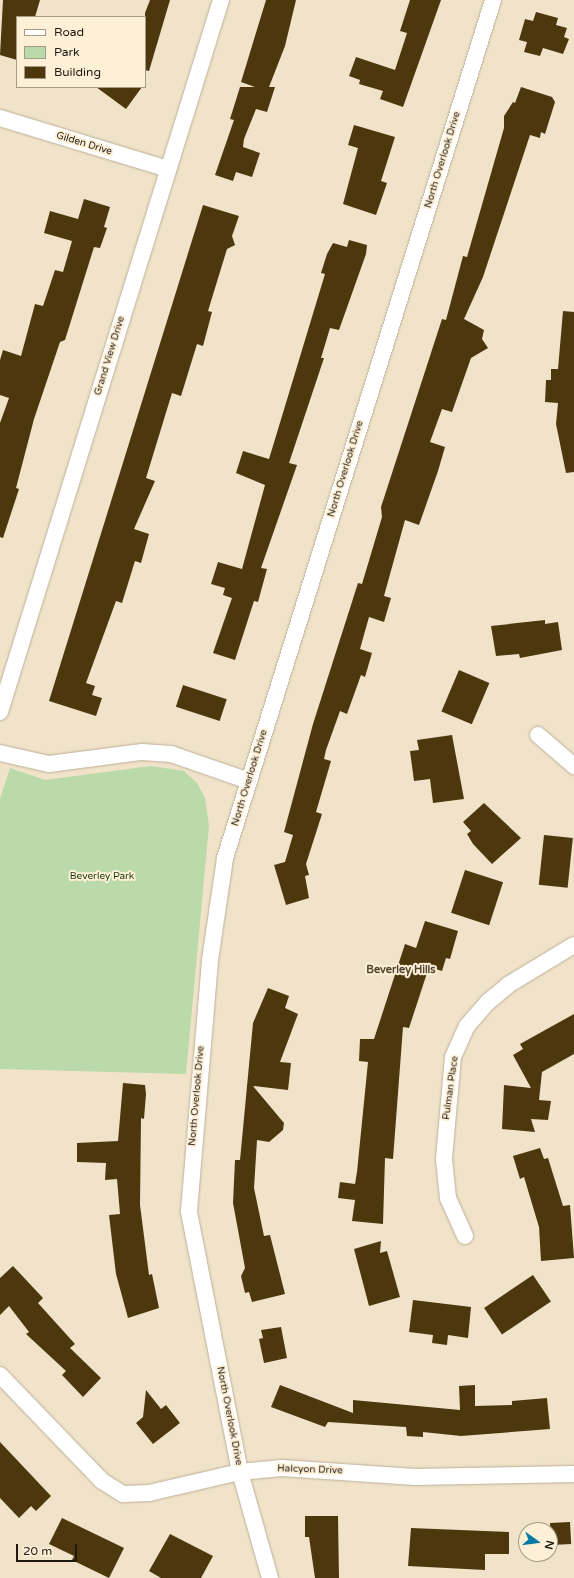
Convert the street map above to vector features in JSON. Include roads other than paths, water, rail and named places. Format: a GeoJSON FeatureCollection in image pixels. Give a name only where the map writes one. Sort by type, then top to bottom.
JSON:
{"type":"FeatureCollection","features":[{"type":"Feature","properties":{"kind":"street","name":"Grand View Drive"},"geometry":{"type":"LineString","coordinates":[[0,712],[221,0]]}},
{"type":"Feature","properties":{"kind":"street","name":"North Overlook Drive"},"geometry":{"type":"LineString","coordinates":[[270,1578],[240,1472],[189,1211],[210,960],[225,858],[493,0]]}},
{"type":"Feature","properties":{"kind":"street","name":"Gilden Drive"},"geometry":{"type":"LineString","coordinates":[[0,118],[168,169]]}},
{"type":"Feature","properties":{"kind":"street"},"geometry":{"type":"LineString","coordinates":[[538,735],[574,766]]}},
{"type":"Feature","properties":{"kind":"street"},"geometry":{"type":"LineString","coordinates":[[0,753],[49,764],[142,752],[171,754],[249,780]]}},
{"type":"Feature","properties":{"kind":"street","name":"Pulman Place"},"geometry":{"type":"LineString","coordinates":[[464,1236],[448,1198],[444,1159],[453,1057],[467,1026],[488,1002],[508,985],[574,945]]}},
{"type":"Feature","properties":{"kind":"street","name":"Halcyon Drive"},"geometry":{"type":"LineString","coordinates":[[0,1375],[102,1481],[123,1494],[149,1493],[240,1472],[282,1468],[415,1477],[574,1474]]}},
{"type":"Feature","properties":{"kind":"district","name":"Beverley Hills"},"geometry":{"type":"Point","coordinates":[401,970]}},
{"type":"Feature","properties":{"kind":"park label","name":"Beverley Park"},"geometry":{"type":"Point","coordinates":[102,877]}}]}
